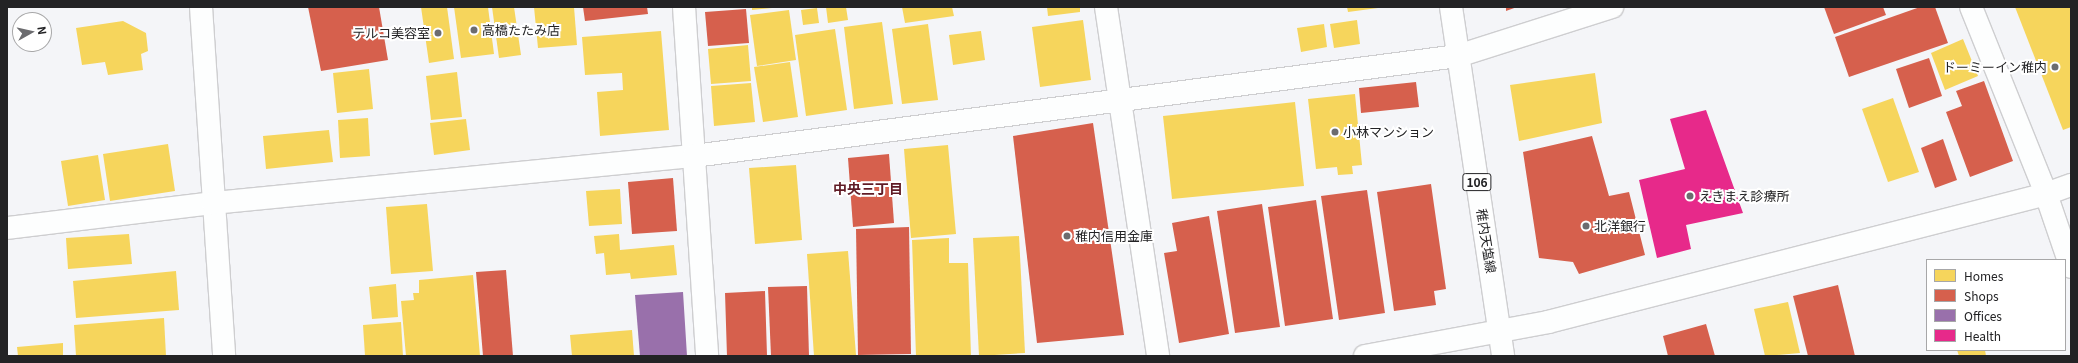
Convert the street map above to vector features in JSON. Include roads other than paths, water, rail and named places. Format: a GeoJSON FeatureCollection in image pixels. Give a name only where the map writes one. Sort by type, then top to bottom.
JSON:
{"type":"FeatureCollection","features":[{"type":"Feature","properties":{"kind":"street"},"geometry":{"type":"LineString","coordinates":[[201,7],[224,356]]}},
{"type":"Feature","properties":{"kind":"street"},"geometry":{"type":"LineString","coordinates":[[684,7],[707,356]]}},
{"type":"Feature","properties":{"kind":"street"},"geometry":{"type":"LineString","coordinates":[[1106,7],[1158,356]]}},
{"type":"Feature","properties":{"kind":"street","name":"稚内天塩線"},"geometry":{"type":"LineString","coordinates":[[1451,7],[1503,356]]}},
{"type":"Feature","properties":{"kind":"street"},"geometry":{"type":"LineString","coordinates":[[7,228],[213,203],[694,156],[1119,99],[1458,56],[1612,7]]}},
{"type":"Feature","properties":{"kind":"street"},"geometry":{"type":"LineString","coordinates":[[1971,7],[2046,194],[2071,267]]}},
{"type":"Feature","properties":{"kind":"street"},"geometry":{"type":"LineString","coordinates":[[1365,356],[1500,332],[2046,194],[2071,185]]}},
{"type":"Feature","properties":{"kind":"place","name":"高橋たたみ店"},"geometry":{"type":"Point","coordinates":[474,30]}},
{"type":"Feature","properties":{"kind":"place","name":"テルコ美容室"},"geometry":{"type":"Point","coordinates":[438,33]}},
{"type":"Feature","properties":{"kind":"place","name":"ドーミーイン稚内"},"geometry":{"type":"Point","coordinates":[2055,67]}},
{"type":"Feature","properties":{"kind":"place","name":"小林マンション"},"geometry":{"type":"Point","coordinates":[1335,132]}},
{"type":"Feature","properties":{"kind":"place","name":"えきまえ診療所"},"geometry":{"type":"Point","coordinates":[1690,196]}},
{"type":"Feature","properties":{"kind":"place","name":"北洋銀行"},"geometry":{"type":"Point","coordinates":[1586,226]}},
{"type":"Feature","properties":{"kind":"place","name":"稚内信用金庫"},"geometry":{"type":"Point","coordinates":[1067,236]}},
{"type":"Feature","properties":{"kind":"district","name":"中央三丁目"},"geometry":{"type":"Point","coordinates":[868,188]}}]}
